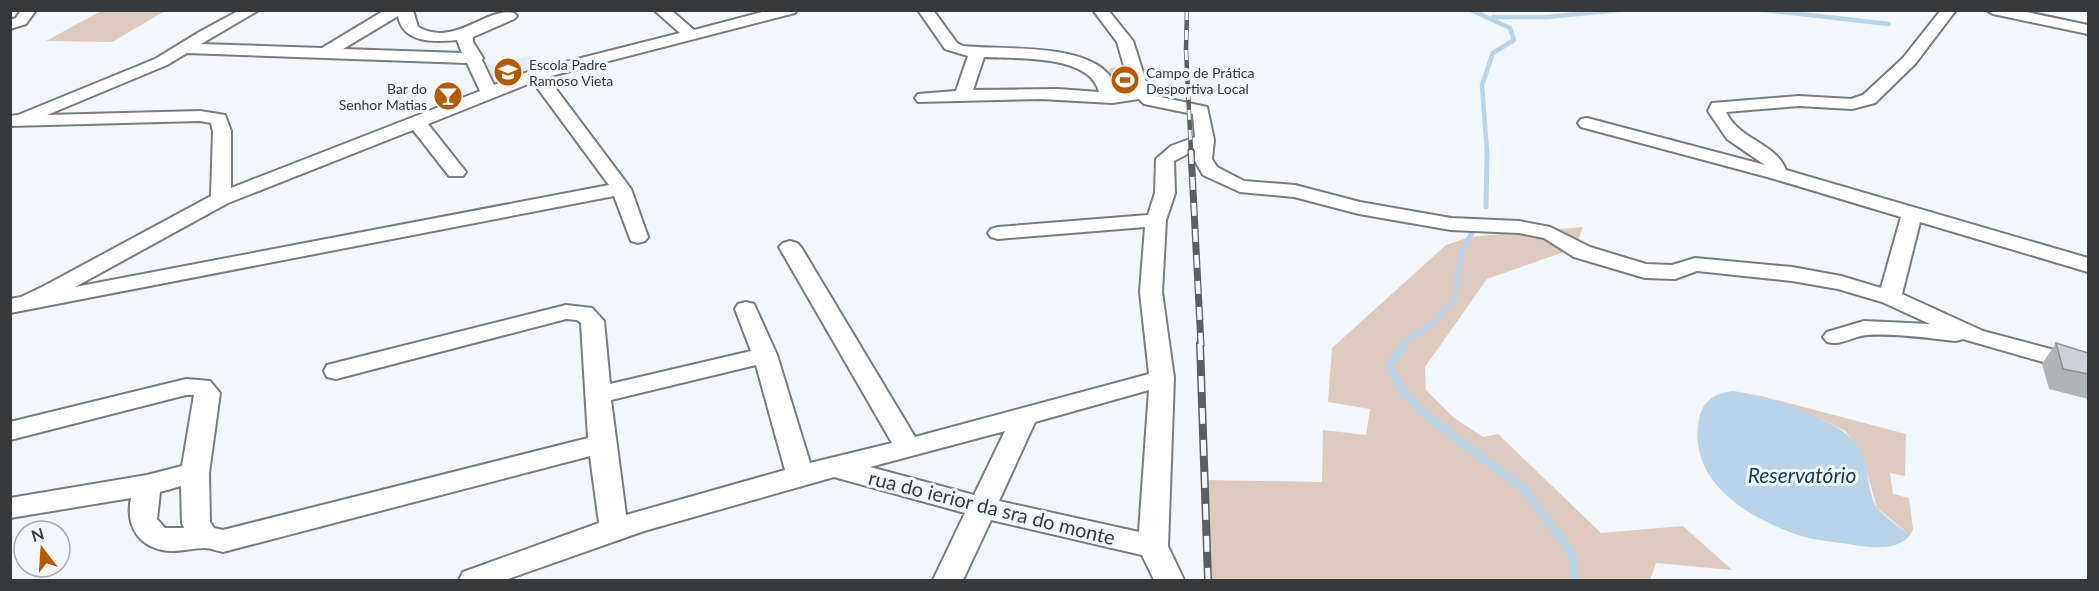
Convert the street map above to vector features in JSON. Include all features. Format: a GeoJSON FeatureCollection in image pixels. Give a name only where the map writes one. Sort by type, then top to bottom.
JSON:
{"type":"FeatureCollection","features":[{"type":"Feature","properties":{"kind":"street"},"geometry":{"type":"LineString","coordinates":[[10,25],[21,21],[29,10]]}},
{"type":"Feature","properties":{"kind":"street"},"geometry":{"type":"LineString","coordinates":[[12,122],[161,62],[206,34],[252,10]]}},
{"type":"Feature","properties":{"kind":"street"},"geometry":{"type":"LineString","coordinates":[[326,52],[397,10]]}},
{"type":"Feature","properties":{"kind":"street"},"geometry":{"type":"LineString","coordinates":[[405,10],[408,26],[416,32],[429,36],[465,35],[473,29],[509,16]]}},
{"type":"Feature","properties":{"kind":"street"},"geometry":{"type":"LineString","coordinates":[[662,10],[691,35]]}},
{"type":"Feature","properties":{"kind":"street"},"geometry":{"type":"LineString","coordinates":[[19,304],[71,281],[180,219],[221,199],[489,92],[536,75],[790,10]]}},
{"type":"Feature","properties":{"kind":"street"},"geometry":{"type":"LineString","coordinates":[[926,10],[951,46],[959,50],[977,54],[1068,59],[1090,67],[1104,79],[1109,96]]}},
{"type":"Feature","properties":{"kind":"street"},"geometry":{"type":"LineString","coordinates":[[1100,10],[1125,41],[1140,90],[1150,100],[1201,111],[1205,140],[1203,159],[1210,171],[1240,186],[1295,191],[1359,208],[1451,224],[1519,227],[1550,233],[1582,252],[1645,271],[1675,272],[1695,264],[1815,278],[1890,297],[1975,336]]}},
{"type":"Feature","properties":{"kind":"street"},"geometry":{"type":"LineString","coordinates":[[1778,174],[1776,164],[1769,157],[1748,146],[1727,129],[1717,111],[1718,107],[1799,101],[1852,104],[1869,99],[1909,61],[1949,10]]}},
{"type":"Feature","properties":{"kind":"street"},"geometry":{"type":"LineString","coordinates":[[1994,10],[2088,30]]}},
{"type":"Feature","properties":{"kind":"street"},"geometry":{"type":"LineString","coordinates":[[465,35],[465,42],[475,58],[489,92]]}},
{"type":"Feature","properties":{"kind":"street"},"geometry":{"type":"LineString","coordinates":[[186,48],[475,58]]}},
{"type":"Feature","properties":{"kind":"street"},"geometry":{"type":"LineString","coordinates":[[963,94],[977,54]]}},
{"type":"Feature","properties":{"kind":"street"},"geometry":{"type":"LineString","coordinates":[[536,75],[563,108],[621,189],[638,237]]}},
{"type":"Feature","properties":{"kind":"street"},"geometry":{"type":"LineString","coordinates":[[924,98],[963,94],[1128,97],[1140,93],[1140,90]]}},
{"type":"Feature","properties":{"kind":"street"},"geometry":{"type":"LineString","coordinates":[[12,122],[200,116],[219,120],[222,130],[221,199]]}},
{"type":"Feature","properties":{"kind":"street"},"geometry":{"type":"LineString","coordinates":[[416,121],[456,172]]}},
{"type":"Feature","properties":{"kind":"street"},"geometry":{"type":"LineString","coordinates":[[1587,123],[1778,174],[2088,265]]}},
{"type":"Feature","properties":{"kind":"street"},"geometry":{"type":"LineString","coordinates":[[1169,580],[1153,546],[1162,378],[1151,292],[1156,220],[1166,193],[1165,159],[1178,150],[1205,140]]}},
{"type":"Feature","properties":{"kind":"street"},"geometry":{"type":"LineString","coordinates":[[19,304],[621,189]]}},
{"type":"Feature","properties":{"kind":"street"},"geometry":{"type":"LineString","coordinates":[[1890,297],[1912,214]]}},
{"type":"Feature","properties":{"kind":"street"},"geometry":{"type":"LineString","coordinates":[[998,233],[1156,220]]}},
{"type":"Feature","properties":{"kind":"street"},"geometry":{"type":"LineString","coordinates":[[790,247],[908,448]]}},
{"type":"Feature","properties":{"kind":"street"},"geometry":{"type":"LineString","coordinates":[[746,309],[765,355],[800,475]]}},
{"type":"Feature","properties":{"kind":"street"},"geometry":{"type":"LineString","coordinates":[[336,371],[566,312],[584,313],[592,321],[602,444],[614,528]]}},
{"type":"Feature","properties":{"kind":"street"},"geometry":{"type":"LineString","coordinates":[[1835,337],[1864,328],[1911,329],[1975,336],[2088,367]]}},
{"type":"Feature","properties":{"kind":"street"},"geometry":{"type":"LineString","coordinates":[[599,395],[765,355]]}},
{"type":"Feature","properties":{"kind":"street"},"geometry":{"type":"LineString","coordinates":[[474,580],[614,528],[832,466],[1025,417],[1162,378]]}},
{"type":"Feature","properties":{"kind":"street"},"geometry":{"type":"LineString","coordinates":[[10,431],[186,387],[201,387],[207,393],[195,473],[196,523],[205,537]]}},
{"type":"Feature","properties":{"kind":"street"},"geometry":{"type":"LineString","coordinates":[[948,580],[1025,417]]}},
{"type":"Feature","properties":{"kind":"street"},"geometry":{"type":"LineString","coordinates":[[147,485],[143,518],[149,532],[179,542],[205,537],[223,541],[255,535],[602,444]]}},
{"type":"Feature","properties":{"kind":"street","name":"rua do ierior da sra do monte"},"geometry":{"type":"LineString","coordinates":[[832,466],[983,507],[1153,546]]}},
{"type":"Feature","properties":{"kind":"street"},"geometry":{"type":"LineString","coordinates":[[10,508],[147,485],[195,473]]}},
{"type":"Feature","properties":{"kind":"shaded area"},"geometry":{"type":"Polygon","coordinates":[[[101,11],[165,11],[112,42],[46,41],[101,11]]]}},
{"type":"Feature","properties":{"kind":"shaded area","name":"Escola Padre Ramoso Vieta"},"geometry":{"type":"Polygon","coordinates":[[[530,56],[538,69],[492,83],[482,66],[530,56]]]}},
{"type":"Feature","properties":{"kind":"shaded area","name":"Campo de Prática Desportiva Local"},"geometry":{"type":"Polygon","coordinates":[[[1110,68],[1143,69],[1140,93],[1107,91],[1110,68]]]}},
{"type":"Feature","properties":{"kind":"shaded area"},"geometry":{"type":"Polygon","coordinates":[[[1583,227],[1575,248],[1487,279],[1425,367],[1426,390],[1453,417],[1483,437],[1498,434],[1601,533],[1683,526],[1732,570],[1656,563],[1650,580],[1208,580],[1206,480],[1322,482],[1323,430],[1366,435],[1370,409],[1328,402],[1332,348],[1446,245],[1469,237],[1583,227]]]}},
{"type":"Feature","properties":{"kind":"shaded area"},"geometry":{"type":"Polygon","coordinates":[[[1750,393],[1906,434],[1905,476],[1890,473],[1893,494],[1909,498],[1913,529],[1910,535],[1877,508],[1860,448],[1845,431],[1824,420],[1750,393]]]}},
{"type":"Feature","properties":{"kind":"water","name":"Reservatório"},"geometry":{"type":"Polygon","coordinates":[[[1733,391],[1802,410],[1838,428],[1851,438],[1863,455],[1874,503],[1885,516],[1910,535],[1904,541],[1887,547],[1859,546],[1810,538],[1762,520],[1726,495],[1713,480],[1703,462],[1698,442],[1699,420],[1703,408],[1710,399],[1733,391]]]}},
{"type":"Feature","properties":{"kind":"building"},"geometry":{"type":"Polygon","coordinates":[[[2056,343],[2088,353],[2088,374],[2063,369],[2056,343]]]}},
{"type":"Feature","properties":{"kind":"waterway"},"geometry":{"type":"LineString","coordinates":[[1471,10],[1510,28],[1514,40],[1493,53],[1482,85],[1487,152]]}},
{"type":"Feature","properties":{"kind":"waterway"},"geometry":{"type":"LineString","coordinates":[[1493,17],[1547,17],[1618,10]]}},
{"type":"Feature","properties":{"kind":"waterway"},"geometry":{"type":"LineString","coordinates":[[1765,10],[1889,24]]}},
{"type":"Feature","properties":{"kind":"waterway"},"geometry":{"type":"LineString","coordinates":[[1486,207],[1487,152]]}},
{"type":"Feature","properties":{"kind":"waterway"},"geometry":{"type":"LineString","coordinates":[[1402,345],[1406,340],[1434,323],[1454,300],[1461,253],[1473,231]]}},
{"type":"Feature","properties":{"kind":"waterway"},"geometry":{"type":"LineString","coordinates":[[1404,344],[1389,365],[1402,390],[1428,417],[1523,488],[1572,553],[1575,580]]}},
{"type":"Feature","properties":{"kind":"railway"},"geometry":{"type":"LineString","coordinates":[[1187,10],[1186,50],[1191,152]]}},
{"type":"Feature","properties":{"kind":"railway"},"geometry":{"type":"LineString","coordinates":[[1191,151],[1201,345]]}},
{"type":"Feature","properties":{"kind":"railway"},"geometry":{"type":"LineString","coordinates":[[1200,344],[1208,580]]}},
{"type":"Feature","properties":{"kind":"place","name":"Escola Padre Ramoso Vieta"},"geometry":{"type":"Point","coordinates":[508,72]}},
{"type":"Feature","properties":{"kind":"place","name":"Campo de Prática Desportiva Local"},"geometry":{"type":"Point","coordinates":[1125,80]}},
{"type":"Feature","properties":{"kind":"place","name":"Bar do Senhor Matias"},"geometry":{"type":"Point","coordinates":[448,96]}}]}
